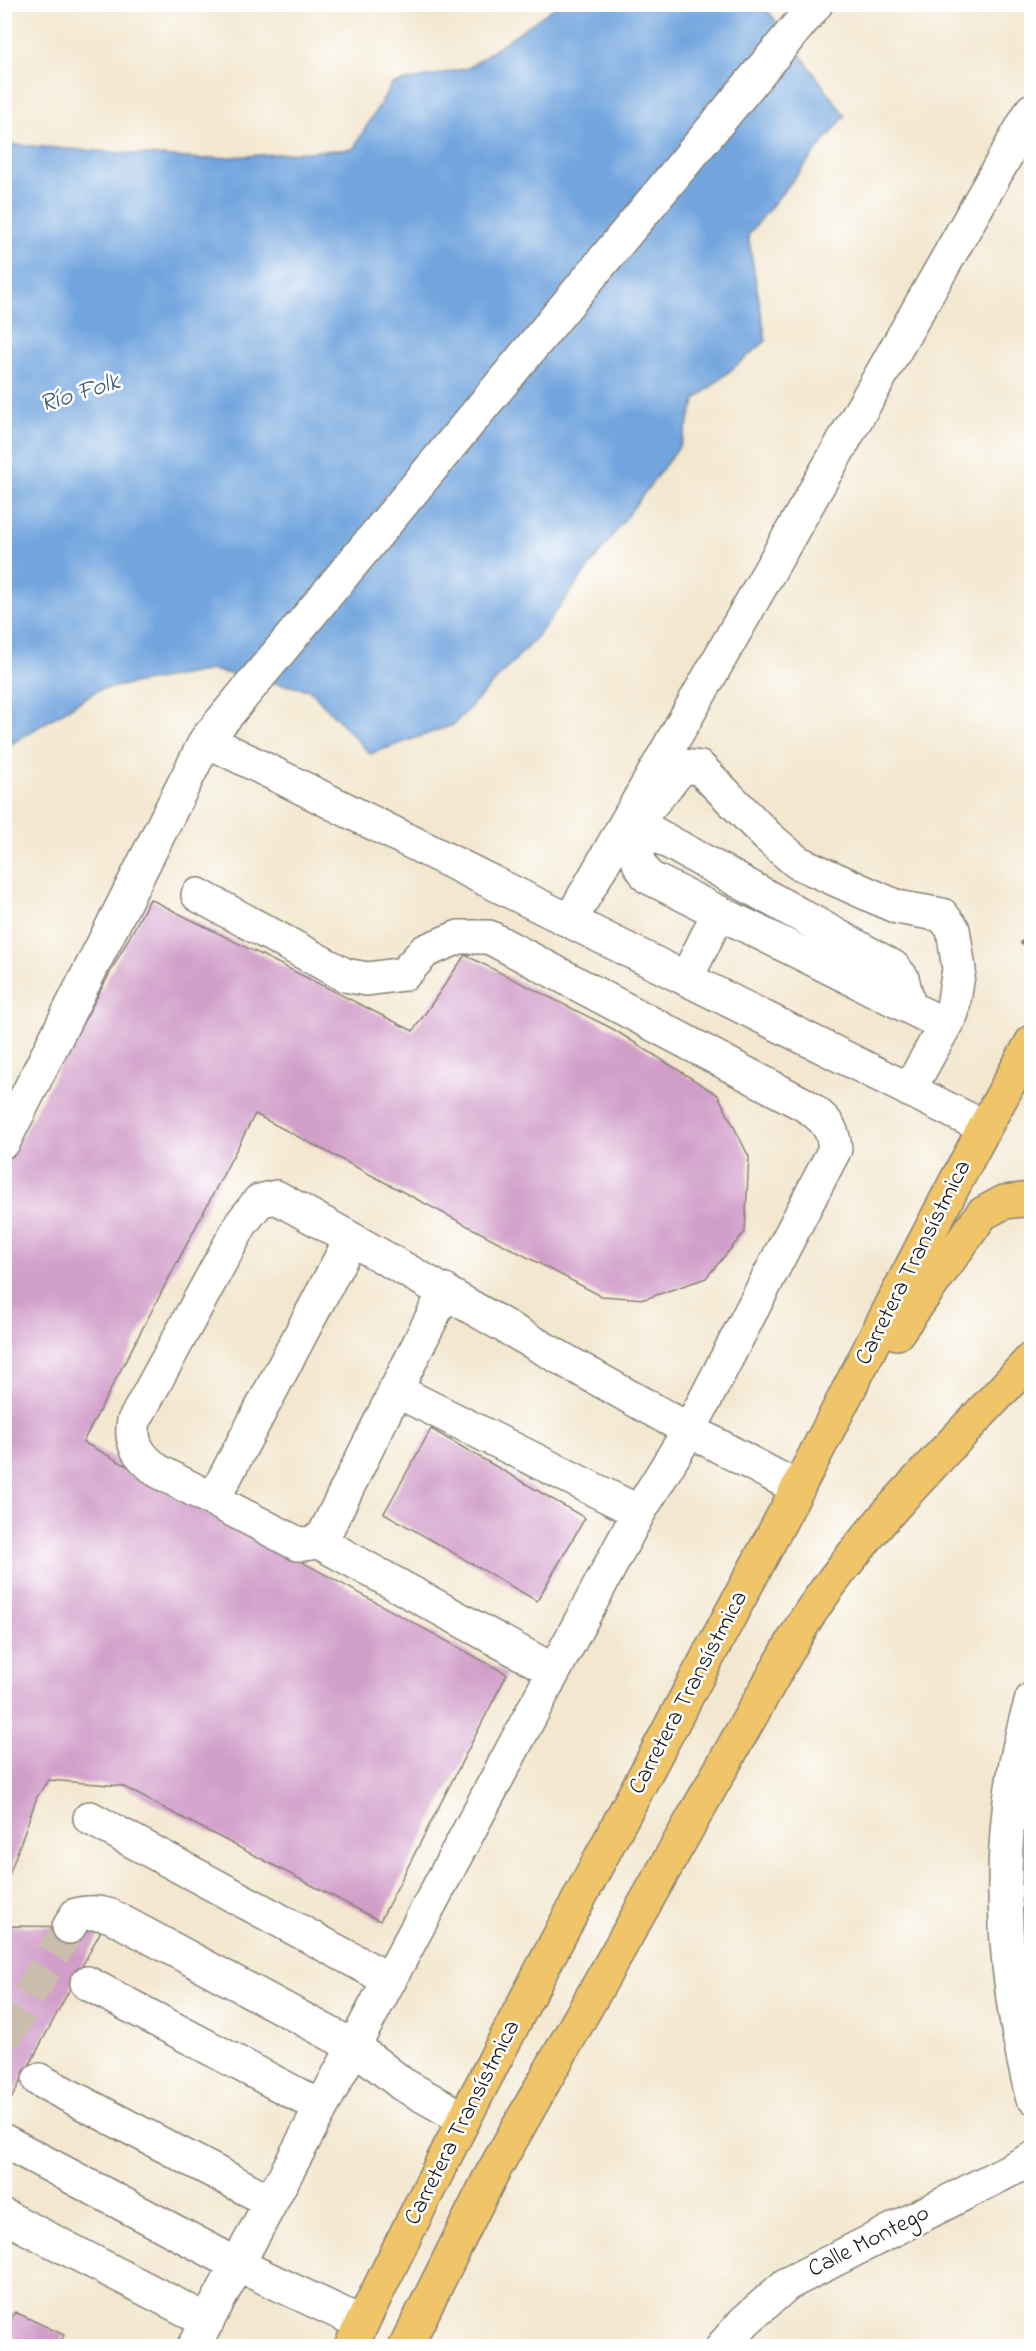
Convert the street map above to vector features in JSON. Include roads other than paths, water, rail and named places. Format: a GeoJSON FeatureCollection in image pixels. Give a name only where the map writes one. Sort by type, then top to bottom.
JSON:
{"type":"FeatureCollection","features":[{"type":"Feature","properties":{"kind":"main road","name":"Carretera Transístmica"},"geometry":{"type":"LineString","coordinates":[[356,2335],[464,2118],[822,1443],[984,1127],[1032,1042]]}},
{"type":"Feature","properties":{"kind":"main road"},"geometry":{"type":"LineString","coordinates":[[822,1443],[974,1223],[998,1205],[1032,1199]]}},
{"type":"Feature","properties":{"kind":"main road","name":"Carretera Transístmica"},"geometry":{"type":"LineString","coordinates":[[406,2346],[489,2180],[804,1622],[829,1583],[859,1546],[1032,1358]]}},
{"type":"Feature","properties":{"kind":"street"},"geometry":{"type":"LineString","coordinates":[[4,1141],[206,740],[816,4]]}},
{"type":"Feature","properties":{"kind":"street"},"geometry":{"type":"LineString","coordinates":[[570,921],[1032,110]]}},
{"type":"Feature","properties":{"kind":"street"},"geometry":{"type":"LineString","coordinates":[[206,740],[984,1127]]}},
{"type":"Feature","properties":{"kind":"street"},"geometry":{"type":"LineString","coordinates":[[909,1090],[952,1012],[959,969],[953,929],[942,915],[897,907],[797,862],[767,836],[700,768],[683,766],[635,823],[639,863],[648,877],[945,1024]]}},
{"type":"Feature","properties":{"kind":"street"},"geometry":{"type":"LineString","coordinates":[[635,823],[893,967],[902,978],[909,1006]]}},
{"type":"Feature","properties":{"kind":"street"},"geometry":{"type":"LineString","coordinates":[[4,2216],[201,2334],[639,1512],[690,1429],[835,1149],[833,1133],[826,1120],[805,1104],[489,937],[459,937],[425,951],[404,974],[367,979],[345,975],[198,896]]}},
{"type":"Feature","properties":{"kind":"street"},"geometry":{"type":"LineString","coordinates":[[686,979],[718,912]]}},
{"type":"Feature","properties":{"kind":"street"},"geometry":{"type":"LineString","coordinates":[[445,1291],[324,1535],[317,1541],[310,1544],[298,1544],[158,1471],[141,1458],[131,1434],[134,1421],[241,1224],[259,1202],[276,1197],[445,1291],[690,1429],[798,1488]]}},
{"type":"Feature","properties":{"kind":"street"},"geometry":{"type":"LineString","coordinates":[[213,1500],[351,1239]]}},
{"type":"Feature","properties":{"kind":"street"},"geometry":{"type":"LineString","coordinates":[[395,1390],[639,1512]]}},
{"type":"Feature","properties":{"kind":"street"},"geometry":{"type":"LineString","coordinates":[[317,1541],[554,1671]]}},
{"type":"Feature","properties":{"kind":"street"},"geometry":{"type":"LineString","coordinates":[[1032,1699],[1020,1735],[1009,1803],[1006,1881],[1006,1945],[1013,2006],[1032,2096]]}},
{"type":"Feature","properties":{"kind":"street"},"geometry":{"type":"LineString","coordinates":[[90,1818],[390,1980]]}},
{"type":"Feature","properties":{"kind":"street"},"geometry":{"type":"LineString","coordinates":[[69,1927],[76,1915],[98,1912],[111,1916],[355,2047],[402,2084],[464,2118]]}},
{"type":"Feature","properties":{"kind":"street"},"geometry":{"type":"LineString","coordinates":[[87,1983],[321,2107]]}},
{"type":"Feature","properties":{"kind":"street"},"geometry":{"type":"LineString","coordinates":[[39,2080],[270,2201]]}},
{"type":"Feature","properties":{"kind":"street"},"geometry":{"type":"LineString","coordinates":[[4,2141],[238,2265],[356,2335]]}},
{"type":"Feature","properties":{"kind":"street","name":"Calle Montego"},"geometry":{"type":"LineString","coordinates":[[723,2346],[745,2321],[787,2284],[1032,2159]]}},
{"type":"Feature","properties":{"kind":"water","name":"Río Folk"},"geometry":{"type":"Polygon","coordinates":[[[558,5],[764,5],[845,116],[748,235],[766,341],[696,399],[681,444],[536,638],[453,725],[370,754],[310,690],[211,670],[98,690],[5,748],[5,144],[200,159],[353,149],[392,84],[468,68],[558,5]]]}},
{"type":"Feature","properties":{"kind":"tunnel"},"geometry":{"type":"LineString","coordinates":[[4,2039],[69,1927]]}}]}
